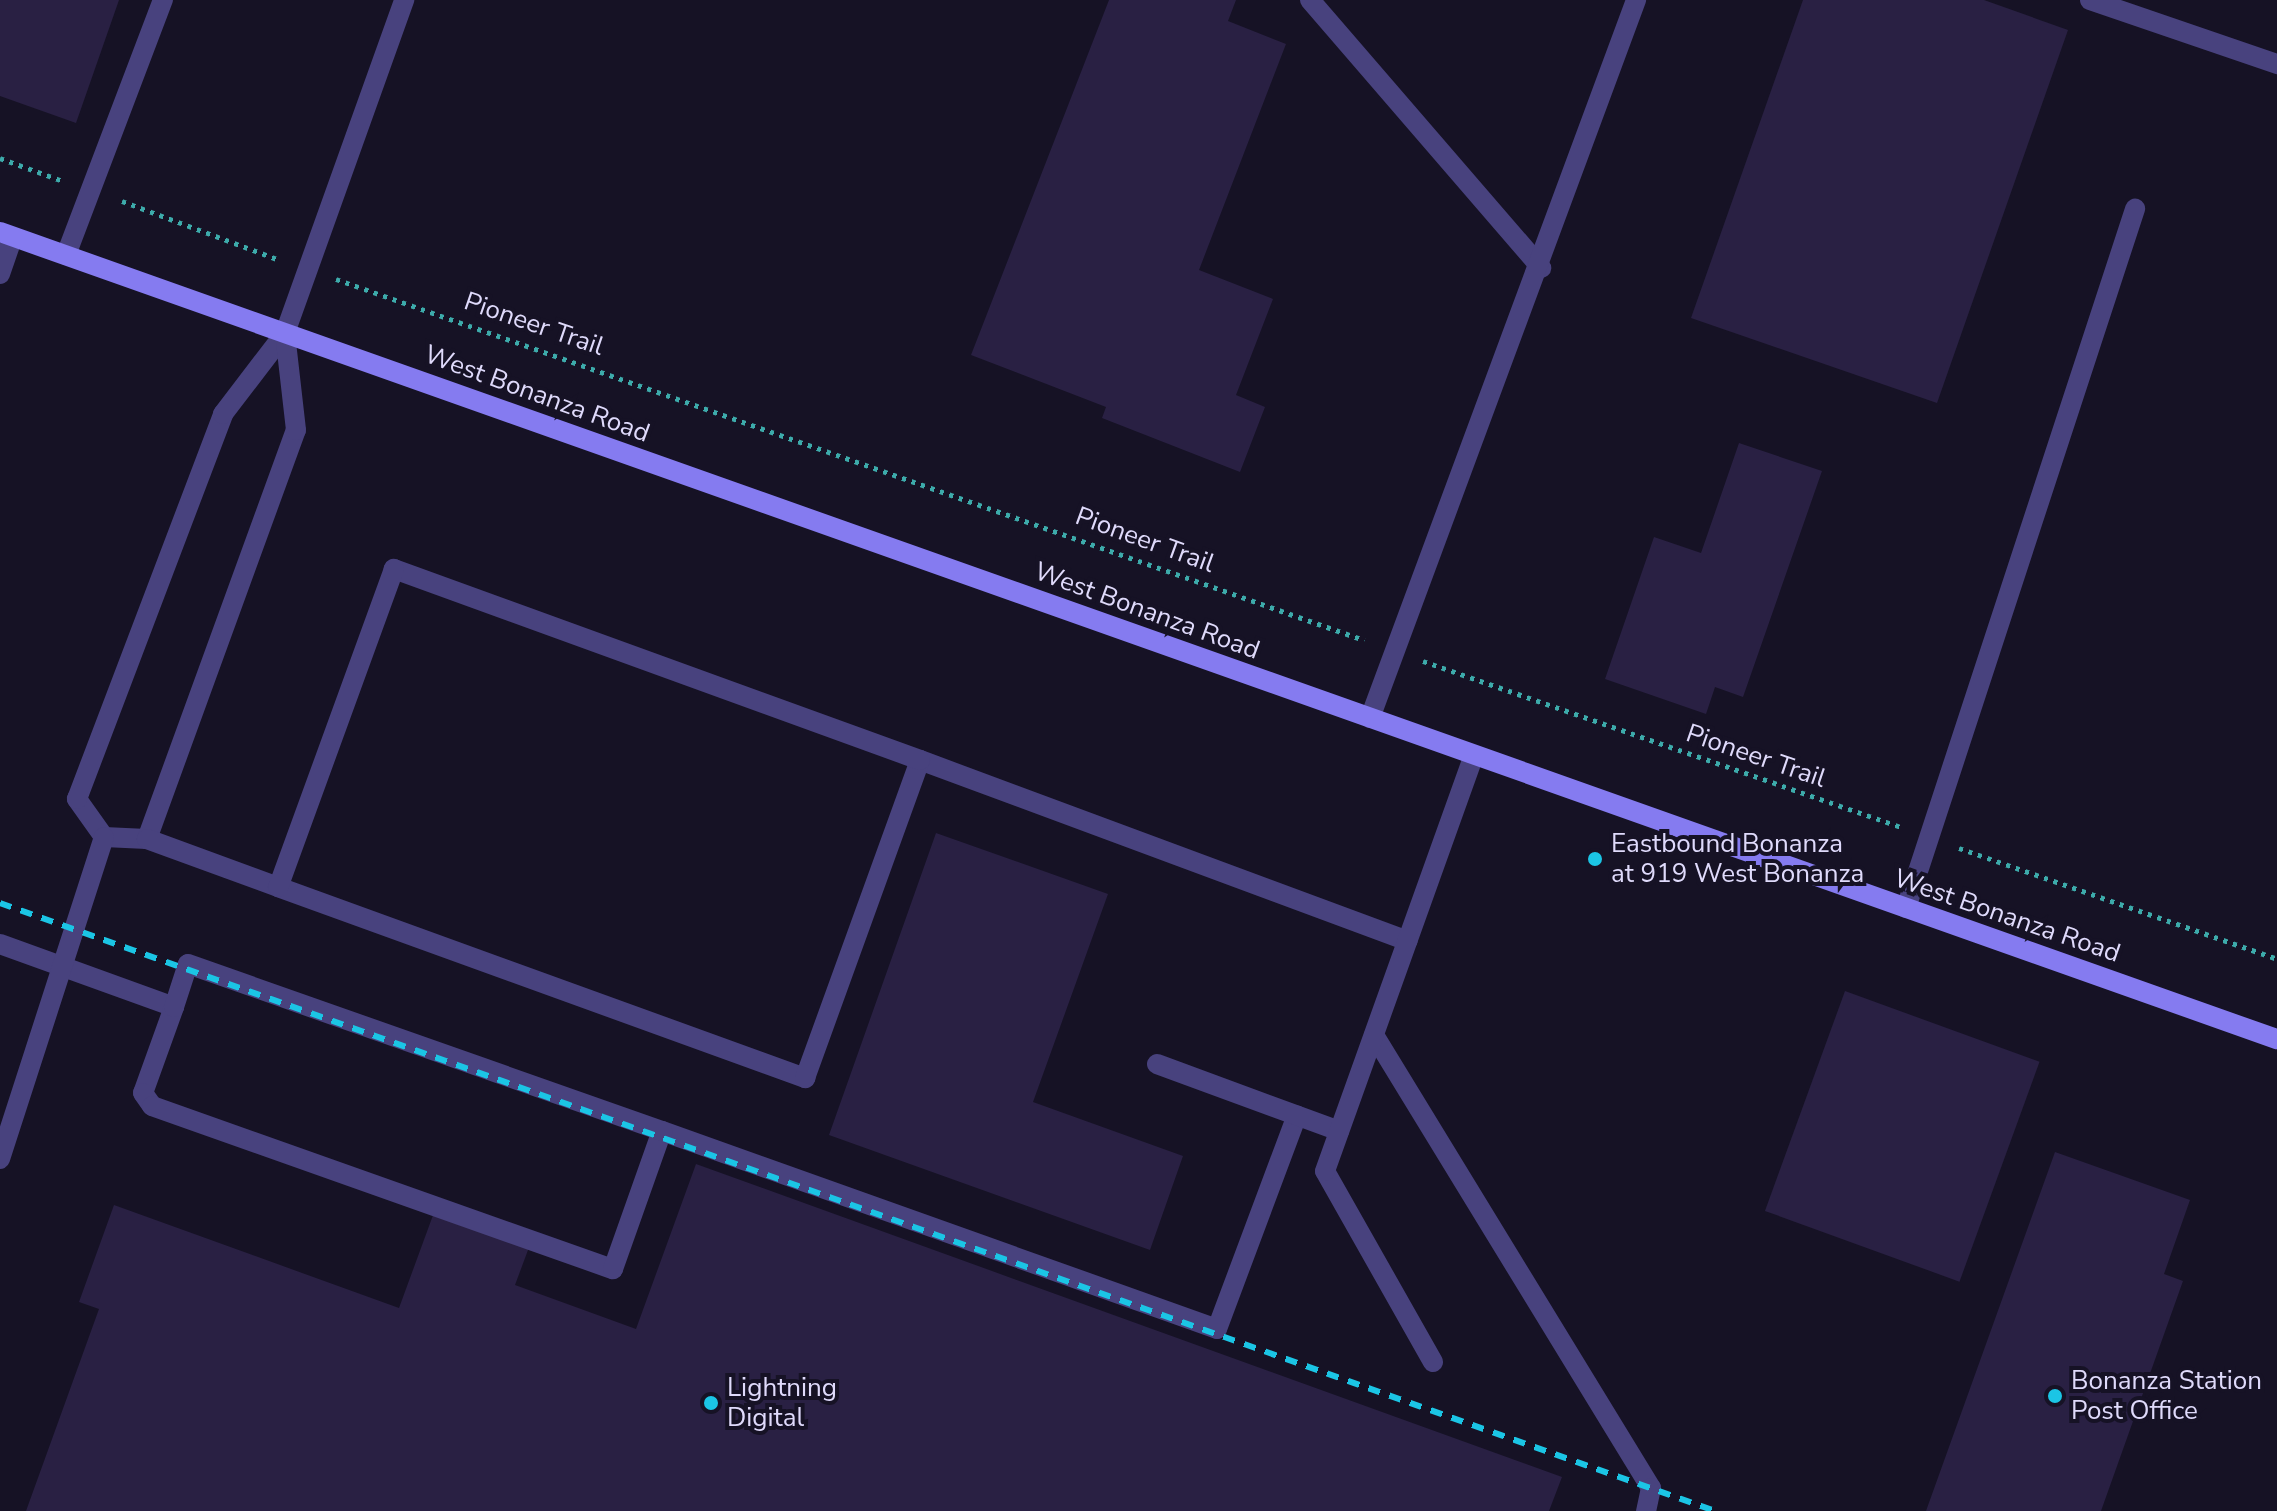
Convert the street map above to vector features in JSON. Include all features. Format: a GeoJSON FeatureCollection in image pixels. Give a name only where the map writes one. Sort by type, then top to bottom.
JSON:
{"type":"FeatureCollection","features":[{"type":"Feature","properties":{"kind":"main road","name":"West Bonanza Road"},"geometry":{"type":"LineString","coordinates":[[6,234],[2277,1039]]}},
{"type":"Feature","properties":{"kind":"lane"},"geometry":{"type":"LineString","coordinates":[[66,255],[163,0]]}},
{"type":"Feature","properties":{"kind":"lane"},"geometry":{"type":"LineString","coordinates":[[104,837],[77,799],[223,414],[285,333],[404,0]]}},
{"type":"Feature","properties":{"kind":"lane"},"geometry":{"type":"LineString","coordinates":[[1310,0],[1541,268]]}},
{"type":"Feature","properties":{"kind":"lane"},"geometry":{"type":"LineString","coordinates":[[1370,718],[1541,268],[1636,0]]}},
{"type":"Feature","properties":{"kind":"lane"},"geometry":{"type":"LineString","coordinates":[[2090,0],[2277,64]]}},
{"type":"Feature","properties":{"kind":"lane"},"geometry":{"type":"LineString","coordinates":[[1906,908],[2135,209]]}},
{"type":"Feature","properties":{"kind":"lane"},"geometry":{"type":"LineString","coordinates":[[0,274],[6,234]]}},
{"type":"Feature","properties":{"kind":"lane"},"geometry":{"type":"LineString","coordinates":[[147,839],[296,430],[285,333]]}},
{"type":"Feature","properties":{"kind":"lane"},"geometry":{"type":"LineString","coordinates":[[278,887],[394,569],[1408,941]]}},
{"type":"Feature","properties":{"kind":"lane"},"geometry":{"type":"LineString","coordinates":[[1433,1362],[1325,1171],[1474,756]]}},
{"type":"Feature","properties":{"kind":"lane"},"geometry":{"type":"LineString","coordinates":[[104,837],[147,839],[805,1078],[920,760]]}},
{"type":"Feature","properties":{"kind":"lane"},"geometry":{"type":"LineString","coordinates":[[0,1159],[104,837]]}},
{"type":"Feature","properties":{"kind":"lane"},"geometry":{"type":"LineString","coordinates":[[0,944],[174,1007]]}},
{"type":"Feature","properties":{"kind":"lane"},"geometry":{"type":"LineString","coordinates":[[662,1131],[613,1269],[152,1106],[143,1093],[188,964],[662,1131],[1217,1329],[1297,1115]]}},
{"type":"Feature","properties":{"kind":"lane"},"geometry":{"type":"LineString","coordinates":[[1374,1035],[1651,1488],[1646,1511]]}},
{"type":"Feature","properties":{"kind":"lane"},"geometry":{"type":"LineString","coordinates":[[1157,1064],[1339,1131]]}},
{"type":"Feature","properties":{"kind":"path","name":"Pioneer Trail"},"geometry":{"type":"LineString","coordinates":[[0,158],[307,270],[2277,959]]}},
{"type":"Feature","properties":{"kind":"building"},"geometry":{"type":"Polygon","coordinates":[[[0,0],[119,0],[76,123],[0,96],[0,0]]]}},
{"type":"Feature","properties":{"kind":"building"},"geometry":{"type":"Polygon","coordinates":[[[1109,0],[1236,0],[1228,21],[1286,44],[1199,270],[1273,299],[1236,395],[1265,407],[1240,472],[1102,418],[1106,407],[971,355],[1109,0]]]}},
{"type":"Feature","properties":{"kind":"building"},"geometry":{"type":"Polygon","coordinates":[[[1803,0],[1984,0],[2068,30],[1937,403],[1691,318],[1803,0]]]}},
{"type":"Feature","properties":{"kind":"building"},"geometry":{"type":"Polygon","coordinates":[[[1739,443],[1822,471],[1743,697],[1715,687],[1706,714],[1605,679],[1654,537],[1701,553],[1739,443]]]}},
{"type":"Feature","properties":{"kind":"building"},"geometry":{"type":"Polygon","coordinates":[[[936,833],[1108,894],[1033,1102],[1183,1156],[1150,1250],[829,1135],[936,833]]]}},
{"type":"Feature","properties":{"kind":"building"},"geometry":{"type":"Polygon","coordinates":[[[1845,991],[2040,1062],[1959,1282],[1765,1211],[1845,991]]]}},
{"type":"Feature","properties":{"kind":"building","name":"Bonanza Station Post Office"},"geometry":{"type":"Polygon","coordinates":[[[2055,1152],[2190,1200],[2164,1274],[2183,1281],[2101,1511],[1926,1511],[2055,1152]]]}},
{"type":"Feature","properties":{"kind":"building","name":"Lightning Digital"},"geometry":{"type":"Polygon","coordinates":[[[696,1164],[1562,1477],[1549,1511],[26,1511],[99,1309],[79,1302],[114,1205],[399,1308],[436,1207],[531,1242],[515,1285],[636,1329],[696,1164]]]}},
{"type":"Feature","properties":{"kind":"railway"},"geometry":{"type":"LineString","coordinates":[[0,903],[1715,1511]]}},
{"type":"Feature","properties":{"kind":"place","name":"Eastbound Bonanza at 919 West Bonanza"},"geometry":{"type":"Point","coordinates":[1595,859]}},
{"type":"Feature","properties":{"kind":"place","name":"Bonanza Station Post Office"},"geometry":{"type":"Point","coordinates":[2055,1396]}},
{"type":"Feature","properties":{"kind":"place","name":"Lightning Digital"},"geometry":{"type":"Point","coordinates":[711,1403]}}]}
